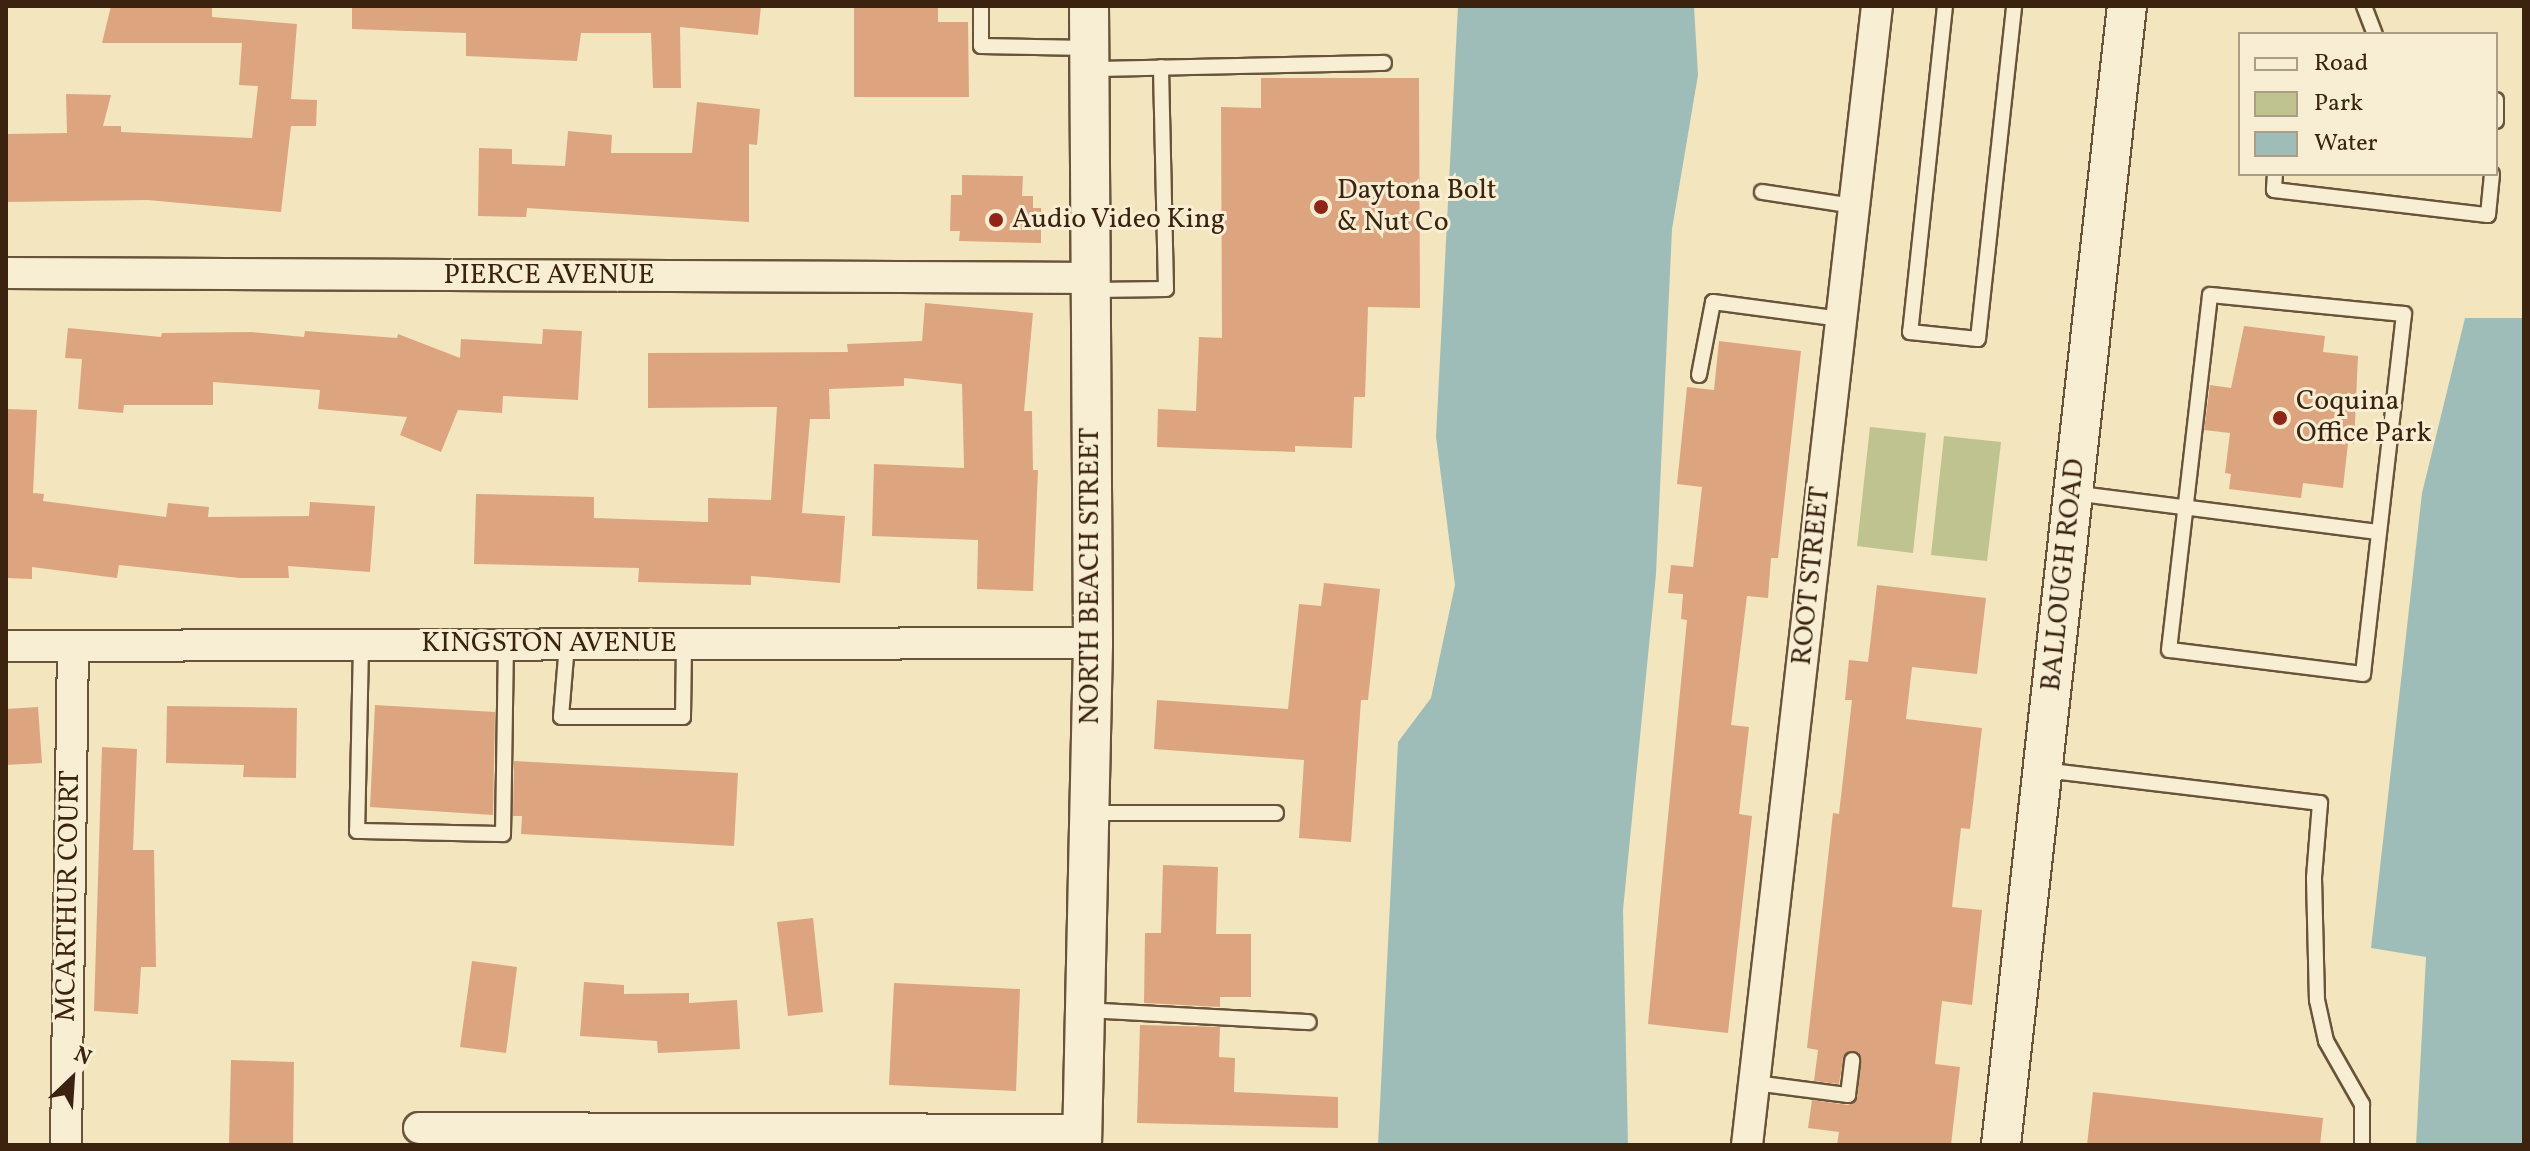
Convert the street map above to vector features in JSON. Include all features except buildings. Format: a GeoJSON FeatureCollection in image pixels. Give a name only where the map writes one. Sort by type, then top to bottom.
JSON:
{"type":"FeatureCollection","features":[{"type":"Feature","properties":{"kind":"street","name":"NORTH BEACH STREET"},"geometry":{"type":"LineString","coordinates":[[1082,1137],[1093,643],[1089,6]]}},
{"type":"Feature","properties":{"kind":"street","name":"ROOT STREET"},"geometry":{"type":"LineString","coordinates":[[1747,1145],[1877,6]]}},
{"type":"Feature","properties":{"kind":"street","name":"BALLOUGH ROAD"},"geometry":{"type":"LineString","coordinates":[[2001,1145],[2127,6]]}},
{"type":"Feature","properties":{"kind":"street","name":"PIERCE AVENUE"},"geometry":{"type":"LineString","coordinates":[[6,273],[1093,284]]}},
{"type":"Feature","properties":{"kind":"street","name":"KINGSTON AVENUE"},"geometry":{"type":"LineString","coordinates":[[6,646],[1093,643]]}},
{"type":"Feature","properties":{"kind":"street","name":"MCARTHUR COURT"},"geometry":{"type":"LineString","coordinates":[[66,1145],[73,646]]}},
{"type":"Feature","properties":{"kind":"street"},"geometry":{"type":"LineString","coordinates":[[419,1128],[673,1137],[1082,1137]]}},
{"type":"Feature","properties":{"kind":"lane"},"geometry":{"type":"LineString","coordinates":[[981,6],[981,46],[1161,67],[1384,63]]}},
{"type":"Feature","properties":{"kind":"lane"},"geometry":{"type":"LineString","coordinates":[[1945,6],[1910,332],[1978,339],[2014,6]]}},
{"type":"Feature","properties":{"kind":"lane"},"geometry":{"type":"LineString","coordinates":[[2364,6],[2374,32]]}},
{"type":"Feature","properties":{"kind":"lane"},"geometry":{"type":"LineString","coordinates":[[1093,284],[1166,289],[1161,67]]}},
{"type":"Feature","properties":{"kind":"lane"},"geometry":{"type":"LineString","coordinates":[[2275,176],[2274,190],[2488,215],[2492,176]]}},
{"type":"Feature","properties":{"kind":"lane"},"geometry":{"type":"LineString","coordinates":[[1762,192],[1854,206]]}},
{"type":"Feature","properties":{"kind":"lane"},"geometry":{"type":"LineString","coordinates":[[2210,295],[2404,314],[2379,532],[2363,674],[2169,650],[2210,295]]}},
{"type":"Feature","properties":{"kind":"lane"},"geometry":{"type":"LineString","coordinates":[[1699,375],[1713,302],[1841,319]]}},
{"type":"Feature","properties":{"kind":"lane"},"geometry":{"type":"LineString","coordinates":[[2073,493],[2379,532]]}},
{"type":"Feature","properties":{"kind":"lane"},"geometry":{"type":"LineString","coordinates":[[361,645],[357,831],[503,834],[506,643]]}},
{"type":"Feature","properties":{"kind":"lane"},"geometry":{"type":"LineString","coordinates":[[567,644],[561,717],[683,717],[684,644]]}},
{"type":"Feature","properties":{"kind":"lane"},"geometry":{"type":"LineString","coordinates":[[2043,770],[2320,803],[2314,878],[2317,1000],[2326,1041],[2362,1104],[2362,1145]]}},
{"type":"Feature","properties":{"kind":"lane"},"geometry":{"type":"LineString","coordinates":[[1089,813],[1276,813]]}},
{"type":"Feature","properties":{"kind":"lane"},"geometry":{"type":"LineString","coordinates":[[1085,1010],[1309,1022]]}},
{"type":"Feature","properties":{"kind":"lane"},"geometry":{"type":"LineString","coordinates":[[1755,1083],[1848,1095],[1852,1060]]}},
{"type":"Feature","properties":{"kind":"green space"},"geometry":{"type":"Polygon","coordinates":[[[1870,427],[1926,433],[1913,553],[1857,546],[1870,427]]]}},
{"type":"Feature","properties":{"kind":"green space"},"geometry":{"type":"Polygon","coordinates":[[[1944,436],[2001,442],[1987,561],[1931,555],[1944,436]]]}},
{"type":"Feature","properties":{"kind":"water"},"geometry":{"type":"Polygon","coordinates":[[[1458,6],[1694,6],[1698,75],[1672,229],[1656,574],[1623,910],[1628,1145],[1378,1145],[1398,742],[1431,698],[1455,585],[1436,437],[1458,6]]]}},
{"type":"Feature","properties":{"kind":"water"},"geometry":{"type":"Polygon","coordinates":[[[2465,318],[2524,318],[2524,1145],[2416,1145],[2426,957],[2371,948],[2422,493],[2465,318]]]}},
{"type":"Feature","properties":{"kind":"place","name":"Daytona Bolt & Nut Co"},"geometry":{"type":"Point","coordinates":[1321,207]}},
{"type":"Feature","properties":{"kind":"place","name":"Audio Video King"},"geometry":{"type":"Point","coordinates":[996,220]}},
{"type":"Feature","properties":{"kind":"place","name":"Coquina Office Park"},"geometry":{"type":"Point","coordinates":[2280,418]}}]}
